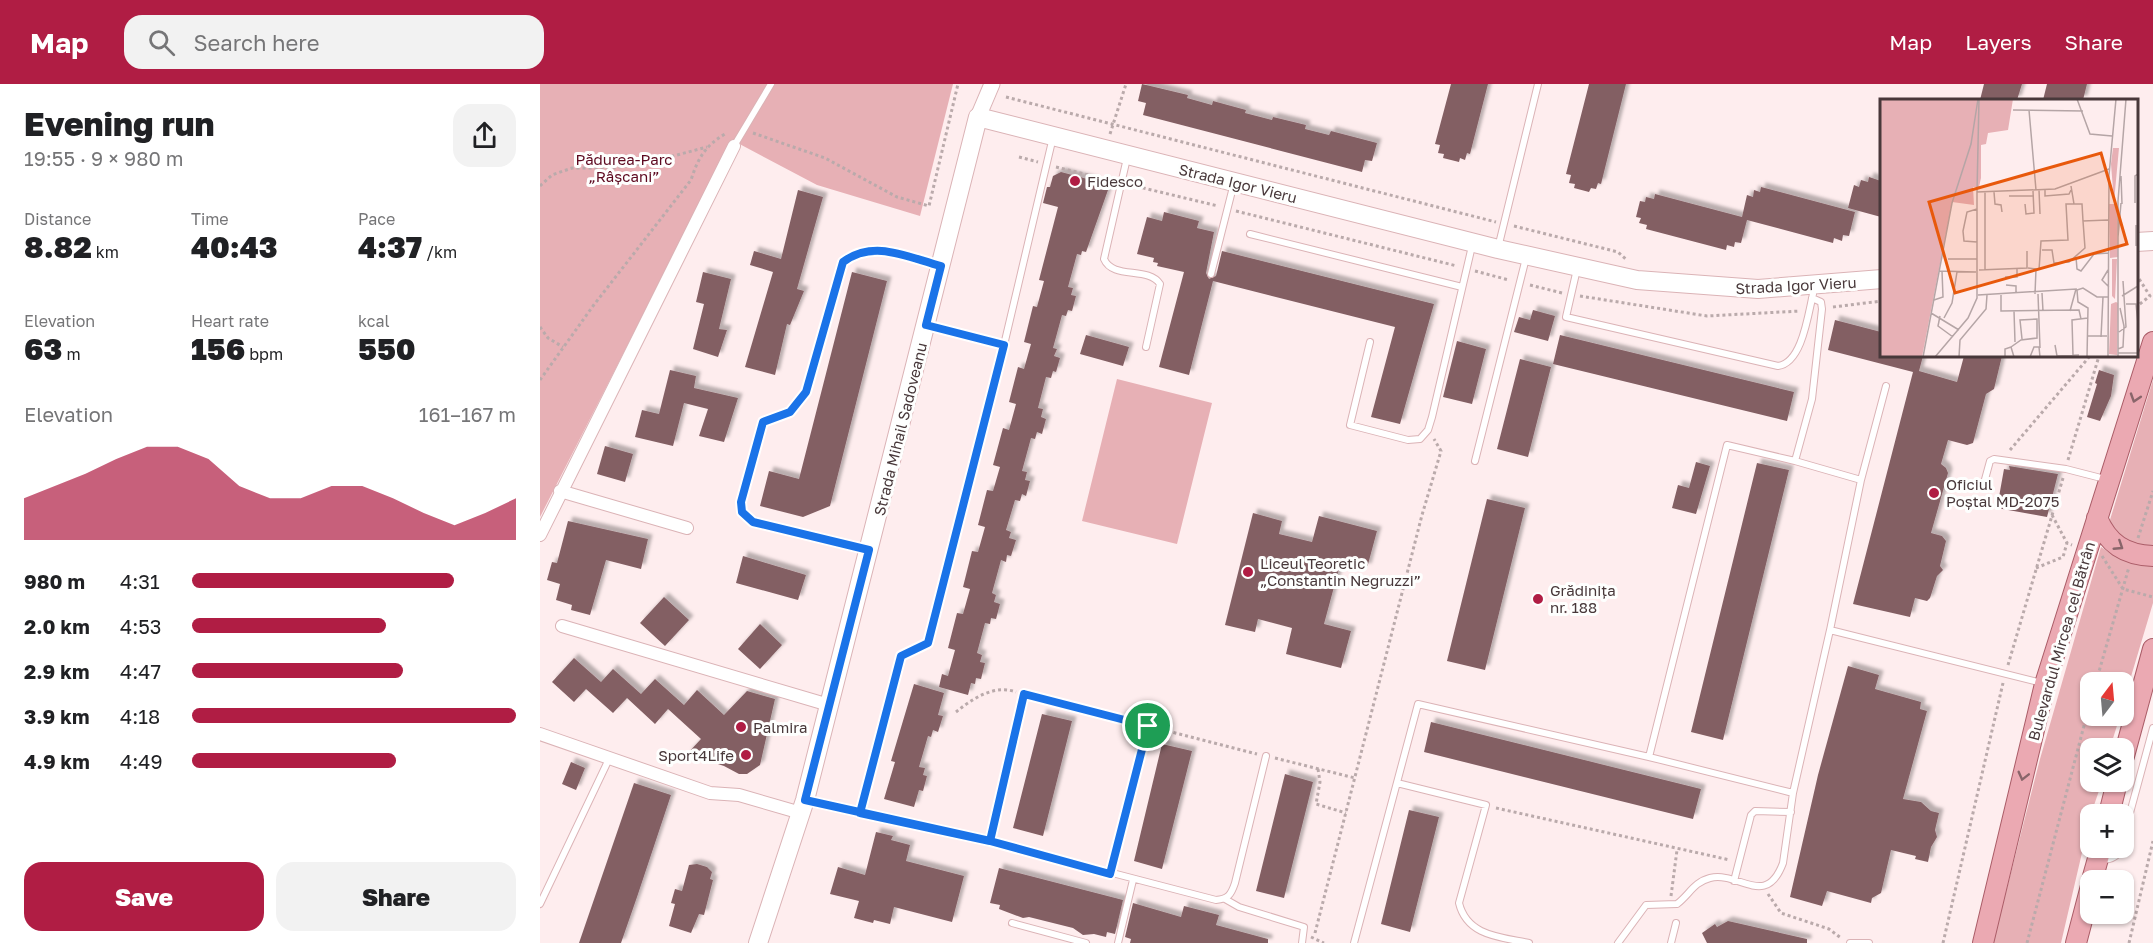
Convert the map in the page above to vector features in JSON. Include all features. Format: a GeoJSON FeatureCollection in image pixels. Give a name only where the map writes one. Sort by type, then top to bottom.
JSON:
{"type":"FeatureCollection","features":[{"type":"Feature","properties":{"kind":"main road","name":"Strada Igor Vieru"},"geometry":{"type":"LineString","coordinates":[[978,117],[1473,243],[1637,280],[1725,288],[1814,291],[1880,279]]}},
{"type":"Feature","properties":{"kind":"main road","name":"Strada Mihail Sadoveanu"},"geometry":{"type":"LineString","coordinates":[[758,943],[803,807],[978,117]]}},
{"type":"Feature","properties":{"kind":"main road"},"geometry":{"type":"LineString","coordinates":[[2138,242],[2153,241]]}},
{"type":"Feature","properties":{"kind":"main road","name":"Bulevardul Mircea cel Bătrân"},"geometry":{"type":"LineString","coordinates":[[1983,943],[2045,684],[2153,342]]}},
{"type":"Feature","properties":{"kind":"main road"},"geometry":{"type":"LineString","coordinates":[[2097,518],[2104,534],[2114,544],[2133,553],[2153,556]]}},
{"type":"Feature","properties":{"kind":"main road"},"geometry":{"type":"LineString","coordinates":[[2129,738],[2153,649]]}},
{"type":"Feature","properties":{"kind":"main road"},"geometry":{"type":"LineString","coordinates":[[2076,943],[2081,924]]}},
{"type":"Feature","properties":{"kind":"street","name":"Strada Mihail Sadoveanu"},"geometry":{"type":"LineString","coordinates":[[978,117],[992,84]]}},
{"type":"Feature","properties":{"kind":"street"},"geometry":{"type":"LineString","coordinates":[[540,535],[734,146]]}},
{"type":"Feature","properties":{"kind":"street"},"geometry":{"type":"LineString","coordinates":[[560,491],[687,528]]}},
{"type":"Feature","properties":{"kind":"street"},"geometry":{"type":"LineString","coordinates":[[562,626],[829,705]]}},
{"type":"Feature","properties":{"kind":"street"},"geometry":{"type":"LineString","coordinates":[[540,734],[711,793],[739,795],[803,807]]}},
{"type":"Feature","properties":{"kind":"lane"},"geometry":{"type":"LineString","coordinates":[[734,146],[771,84]]}},
{"type":"Feature","properties":{"kind":"lane"},"geometry":{"type":"LineString","coordinates":[[1498,249],[1538,84]]}},
{"type":"Feature","properties":{"kind":"lane"},"geometry":{"type":"LineString","coordinates":[[860,813],[901,656],[928,643],[1004,345],[1053,136]]}},
{"type":"Feature","properties":{"kind":"lane"},"geometry":{"type":"LineString","coordinates":[[1128,155],[1104,259],[1112,269],[1154,278],[1160,284],[1146,347]]}},
{"type":"Feature","properties":{"kind":"lane"},"geometry":{"type":"LineString","coordinates":[[1211,274],[1234,182]]}},
{"type":"Feature","properties":{"kind":"lane"},"geometry":{"type":"LineString","coordinates":[[1250,234],[1462,287]]}},
{"type":"Feature","properties":{"kind":"lane"},"geometry":{"type":"LineString","coordinates":[[1370,342],[1350,425],[1408,440],[1420,439],[1428,430],[1473,243]]}},
{"type":"Feature","properties":{"kind":"lane"},"geometry":{"type":"LineString","coordinates":[[869,550],[753,522],[742,512],[741,502],[763,422],[790,412],[806,392],[843,262],[856,253],[875,249],[941,266]]}},
{"type":"Feature","properties":{"kind":"lane"},"geometry":{"type":"LineString","coordinates":[[1475,461],[1526,256]]}},
{"type":"Feature","properties":{"kind":"lane"},"geometry":{"type":"LineString","coordinates":[[1577,268],[1566,317],[1778,366],[1787,365],[1792,359],[1804,331],[1814,291]]}},
{"type":"Feature","properties":{"kind":"lane"},"geometry":{"type":"LineString","coordinates":[[1796,461],[1812,399],[1822,309],[1821,302],[1814,291]]}},
{"type":"Feature","properties":{"kind":"lane"},"geometry":{"type":"LineString","coordinates":[[926,325],[1004,345]]}},
{"type":"Feature","properties":{"kind":"lane"},"geometry":{"type":"LineString","coordinates":[[1618,943],[1646,905],[1670,906],[1684,899],[1697,883],[1708,878],[1734,881],[1752,887],[1763,886],[1779,874],[1784,863],[1793,793],[1861,480],[1886,386]]}},
{"type":"Feature","properties":{"kind":"lane"},"geometry":{"type":"LineString","coordinates":[[1649,757],[1727,445],[1796,461],[1861,480]]}},
{"type":"Feature","properties":{"kind":"lane"},"geometry":{"type":"LineString","coordinates":[[1984,483],[1990,461],[1994,459],[2066,469],[2109,480]]}},
{"type":"Feature","properties":{"kind":"lane"},"geometry":{"type":"LineString","coordinates":[[1830,630],[2045,684]]}},
{"type":"Feature","properties":{"kind":"lane"},"geometry":{"type":"LineString","coordinates":[[990,841],[1024,694]]}},
{"type":"Feature","properties":{"kind":"lane"},"geometry":{"type":"LineString","coordinates":[[1354,943],[1418,704],[1793,793]]}},
{"type":"Feature","properties":{"kind":"lane"},"geometry":{"type":"LineString","coordinates":[[1110,874],[1148,726]]}},
{"type":"Feature","properties":{"kind":"lane"},"geometry":{"type":"LineString","coordinates":[[2132,804],[2153,728]]}},
{"type":"Feature","properties":{"kind":"lane"},"geometry":{"type":"LineString","coordinates":[[1225,899],[1231,893],[1235,883],[1266,756]]}},
{"type":"Feature","properties":{"kind":"lane"},"geometry":{"type":"LineString","coordinates":[[540,904],[609,759]]}},
{"type":"Feature","properties":{"kind":"lane"},"geometry":{"type":"LineString","coordinates":[[1396,783],[1486,805],[1459,903],[1462,915],[1471,927],[1485,933],[1529,943]]}},
{"type":"Feature","properties":{"kind":"lane"},"geometry":{"type":"LineString","coordinates":[[803,807],[860,813],[990,841],[1133,880],[1216,900],[1225,899],[1239,907],[1304,927],[1302,943]]}},
{"type":"Feature","properties":{"kind":"lane"},"geometry":{"type":"LineString","coordinates":[[1734,881],[1750,814],[1755,811],[1791,812]]}},
{"type":"Feature","properties":{"kind":"lane"},"geometry":{"type":"LineString","coordinates":[[1118,943],[1133,880]]}},
{"type":"Feature","properties":{"kind":"lane"},"geometry":{"type":"LineString","coordinates":[[1011,922],[1086,943]]}},
{"type":"Feature","properties":{"kind":"lane"},"geometry":{"type":"LineString","coordinates":[[1671,943],[1676,923]]}},
{"type":"Feature","properties":{"kind":"lane"},"geometry":{"type":"LineString","coordinates":[[1849,943],[1869,943]]}},
{"type":"Feature","properties":{"kind":"path"},"geometry":{"type":"LineString","coordinates":[[540,380],[691,180],[699,157],[707,147],[725,134],[752,133],[817,155],[897,196],[929,206],[958,84]]}},
{"type":"Feature","properties":{"kind":"path"},"geometry":{"type":"LineString","coordinates":[[1106,149],[1126,84]]}},
{"type":"Feature","properties":{"kind":"path"},"geometry":{"type":"LineString","coordinates":[[1006,97],[1618,252],[1631,262]]}},
{"type":"Feature","properties":{"kind":"path"},"geometry":{"type":"LineString","coordinates":[[540,186],[552,175],[572,168],[612,168],[646,163],[707,147]]}},
{"type":"Feature","properties":{"kind":"path"},"geometry":{"type":"LineString","coordinates":[[2138,277],[2150,296],[2138,305]]}},
{"type":"Feature","properties":{"kind":"path"},"geometry":{"type":"LineString","coordinates":[[540,327],[548,338],[563,348]]}},
{"type":"Feature","properties":{"kind":"path"},"geometry":{"type":"LineString","coordinates":[[2003,459],[2089,357]]}},
{"type":"Feature","properties":{"kind":"path"},"geometry":{"type":"LineString","coordinates":[[1943,943],[2006,673],[2099,357]]}},
{"type":"Feature","properties":{"kind":"path"},"geometry":{"type":"LineString","coordinates":[[1314,938],[1422,515],[1441,451],[1428,430]]}},
{"type":"Feature","properties":{"kind":"path"},"geometry":{"type":"LineString","coordinates":[[2136,545],[2153,491]]}},
{"type":"Feature","properties":{"kind":"path"},"geometry":{"type":"LineString","coordinates":[[2036,568],[2063,557],[2067,543]]}},
{"type":"Feature","properties":{"kind":"path"},"geometry":{"type":"LineString","coordinates":[[2099,672],[2130,563]]}},
{"type":"Feature","properties":{"kind":"path"},"geometry":{"type":"LineString","coordinates":[[2123,590],[2153,597]]}},
{"type":"Feature","properties":{"kind":"path"},"geometry":{"type":"LineString","coordinates":[[956,712],[981,694],[1011,690],[1355,778]]}},
{"type":"Feature","properties":{"kind":"path"},"geometry":{"type":"LineString","coordinates":[[2027,943],[2084,726]]}},
{"type":"Feature","properties":{"kind":"path"},"geometry":{"type":"LineString","coordinates":[[1318,769],[1320,782],[1316,804],[1346,813]]}},
{"type":"Feature","properties":{"kind":"path"},"geometry":{"type":"LineString","coordinates":[[1486,805],[1738,862]]}},
{"type":"Feature","properties":{"kind":"path"},"geometry":{"type":"LineString","coordinates":[[2130,943],[2153,841]]}},
{"type":"Feature","properties":{"kind":"path"},"geometry":{"type":"LineString","coordinates":[[1670,906],[1677,850]]}},
{"type":"Feature","properties":{"kind":"path"},"geometry":{"type":"LineString","coordinates":[[1763,886],[1781,913],[1829,929],[1849,943]]}},
{"type":"Feature","properties":{"kind":"green space","name":"Pădurea-Parc „Râșcani”"},"geometry":{"type":"Polygon","coordinates":[[[540,84],[953,84],[920,216],[817,185],[732,140],[540,517],[540,84]]]}},
{"type":"Feature","properties":{"kind":"green space"},"geometry":{"type":"Polygon","coordinates":[[[1117,379],[1212,403],[1177,544],[1082,521],[1117,379]]]}},
{"type":"Feature","properties":{"kind":"green space"},"geometry":{"type":"Polygon","coordinates":[[[2153,380],[2153,548],[2119,539],[2109,523],[2153,380]]]}},
{"type":"Feature","properties":{"kind":"green space"},"geometry":{"type":"Polygon","coordinates":[[[2101,547],[2126,561],[2153,566],[2153,603],[2132,672],[2080,672],[2080,726],[2117,726],[2113,738],[2080,738],[2080,792],[2099,792],[2094,804],[2080,804],[2081,858],[2061,943],[1993,943],[2040,759],[2101,547]]]}},
{"type":"Feature","properties":{"kind":"building"},"geometry":{"type":"Polygon","coordinates":[[[1142,84],[1188,95],[1187,98],[1212,105],[1213,101],[1246,110],[1245,113],[1272,120],[1273,117],[1306,125],[1305,129],[1329,135],[1331,131],[1377,143],[1372,161],[1365,160],[1362,172],[1143,115],[1146,103],[1138,101],[1142,84]]]}},
{"type":"Feature","properties":{"kind":"building"},"geometry":{"type":"Polygon","coordinates":[[[1451,84],[1488,84],[1470,154],[1467,153],[1465,160],[1460,158],[1459,162],[1443,158],[1444,154],[1438,153],[1440,145],[1435,144],[1451,84]]]}},
{"type":"Feature","properties":{"kind":"building"},"geometry":{"type":"Polygon","coordinates":[[[1589,84],[1626,84],[1601,184],[1598,183],[1596,189],[1591,188],[1589,192],[1574,188],[1575,184],[1569,183],[1571,175],[1566,174],[1589,84]]]}},
{"type":"Feature","properties":{"kind":"building"},"geometry":{"type":"Polygon","coordinates":[[[1984,84],[2022,84],[2017,99],[1980,99],[1984,84]]]}},
{"type":"Feature","properties":{"kind":"building"},"geometry":{"type":"Polygon","coordinates":[[[2047,84],[2087,84],[2083,99],[2043,99],[2047,84]]]}},
{"type":"Feature","properties":{"kind":"building"},"geometry":{"type":"Polygon","coordinates":[[[1061,172],[1095,181],[1093,186],[1108,190],[1086,252],[1082,251],[1081,255],[1077,254],[1068,287],[1073,288],[1071,295],[1076,296],[1072,311],[1068,310],[1066,316],[1062,315],[1053,348],[1057,349],[1054,356],[1060,358],[1056,372],[1053,371],[1051,378],[1046,377],[1038,408],[1043,409],[1041,417],[1046,419],[1042,434],[1037,432],[1035,439],[1031,438],[1022,471],[1027,472],[1025,480],[1030,481],[1026,496],[1022,494],[1020,501],[1015,500],[1006,530],[1011,532],[1009,538],[1016,540],[1011,556],[1007,555],[1006,562],[1001,560],[992,593],[996,595],[994,602],[1000,604],[996,619],[991,618],[990,624],[985,623],[977,653],[982,655],[980,662],[985,663],[981,679],[976,678],[975,684],[971,683],[968,695],[939,687],[942,674],[948,676],[955,650],[948,648],[957,613],[963,614],[970,589],[963,587],[972,551],[978,552],[985,527],[978,525],[987,490],[993,491],[1000,467],[993,465],[1003,428],[1009,430],[1016,404],[1009,402],[1018,367],[1024,369],[1031,344],[1024,342],[1033,306],[1037,307],[1044,281],[1039,280],[1058,207],[1043,203],[1047,187],[1050,187],[1053,176],[1061,172]]]}},
{"type":"Feature","properties":{"kind":"building"},"geometry":{"type":"Polygon","coordinates":[[[1869,177],[1880,181],[1880,217],[1848,208],[1854,185],[1859,187],[1861,180],[1868,182],[1869,177]]]}},
{"type":"Feature","properties":{"kind":"building"},"geometry":{"type":"Polygon","coordinates":[[[1761,187],[1855,212],[1849,236],[1843,235],[1842,241],[1834,238],[1833,243],[1747,220],[1741,243],[1735,242],[1734,247],[1727,245],[1726,250],[1646,229],[1647,225],[1639,223],[1641,218],[1636,217],[1640,201],[1645,202],[1646,197],[1654,199],[1655,194],[1742,217],[1747,195],[1753,197],[1754,190],[1760,192],[1761,187]]]}},
{"type":"Feature","properties":{"kind":"building"},"geometry":{"type":"Polygon","coordinates":[[[798,190],[823,197],[797,289],[804,291],[790,325],[787,324],[775,375],[745,367],[773,272],[750,265],[754,251],[781,259],[798,190]]]}},
{"type":"Feature","properties":{"kind":"building"},"geometry":{"type":"Polygon","coordinates":[[[1164,212],[1199,221],[1197,228],[1214,232],[1206,273],[1209,279],[1216,276],[1222,251],[1434,304],[1400,424],[1371,417],[1395,327],[1213,281],[1189,375],[1159,367],[1184,272],[1157,266],[1158,263],[1153,262],[1154,258],[1137,254],[1147,217],[1162,221],[1164,212]]]}},
{"type":"Feature","properties":{"kind":"building"},"geometry":{"type":"Polygon","coordinates":[[[703,272],[731,279],[719,329],[727,330],[718,357],[693,349],[704,304],[696,302],[703,272]]]}},
{"type":"Feature","properties":{"kind":"building"},"geometry":{"type":"Polygon","coordinates":[[[852,272],[887,281],[830,506],[803,517],[760,506],[769,471],[799,479],[852,272]]]}},
{"type":"Feature","properties":{"kind":"building"},"geometry":{"type":"Polygon","coordinates":[[[1533,310],[1555,316],[1548,341],[1514,332],[1519,317],[1530,320],[1533,310]]]}},
{"type":"Feature","properties":{"kind":"building"},"geometry":{"type":"Polygon","coordinates":[[[1835,320],[1880,332],[1880,357],[1923,357],[1919,371],[1957,382],[1964,357],[2002,357],[1994,389],[1986,394],[1973,443],[1967,445],[1948,440],[1941,464],[1948,473],[1931,533],[1942,536],[1946,541],[1940,566],[1943,570],[1937,576],[1927,601],[1915,598],[1910,617],[1853,604],[1913,372],[1828,350],[1835,320]]]}},
{"type":"Feature","properties":{"kind":"building"},"geometry":{"type":"Polygon","coordinates":[[[1086,335],[1129,347],[1123,366],[1080,354],[1086,335]]]}},
{"type":"Feature","properties":{"kind":"building"},"geometry":{"type":"Polygon","coordinates":[[[1560,335],[1794,392],[1787,421],[1553,364],[1560,335]]]}},
{"type":"Feature","properties":{"kind":"building"},"geometry":{"type":"Polygon","coordinates":[[[1457,341],[1486,349],[1472,404],[1443,397],[1457,341]]]}},
{"type":"Feature","properties":{"kind":"building"},"geometry":{"type":"Polygon","coordinates":[[[1520,359],[1551,367],[1528,457],[1497,449],[1520,359]]]}},
{"type":"Feature","properties":{"kind":"building"},"geometry":{"type":"Polygon","coordinates":[[[670,370],[696,376],[694,388],[738,398],[724,442],[699,436],[708,409],[684,403],[673,446],[635,437],[642,410],[659,414],[670,370]]]}},
{"type":"Feature","properties":{"kind":"building"},"geometry":{"type":"Polygon","coordinates":[[[2099,370],[2114,375],[2111,396],[2100,421],[2087,417],[2099,370]]]}},
{"type":"Feature","properties":{"kind":"building"},"geometry":{"type":"Polygon","coordinates":[[[605,446],[633,454],[625,482],[597,474],[605,446]]]}},
{"type":"Feature","properties":{"kind":"building"},"geometry":{"type":"Polygon","coordinates":[[[1696,462],[1710,466],[1696,514],[1672,508],[1678,485],[1689,488],[1696,462]]]}},
{"type":"Feature","properties":{"kind":"building"},"geometry":{"type":"Polygon","coordinates":[[[1757,463],[1789,470],[1723,740],[1691,732],[1757,463]]]}},
{"type":"Feature","properties":{"kind":"building"},"geometry":{"type":"Polygon","coordinates":[[[2009,466],[2058,474],[2047,517],[1997,508],[2004,469],[2010,470],[2009,466]]]}},
{"type":"Feature","properties":{"kind":"building"},"geometry":{"type":"Polygon","coordinates":[[[1487,499],[1525,508],[1485,670],[1447,661],[1487,499]]]}},
{"type":"Feature","properties":{"kind":"building"},"geometry":{"type":"Polygon","coordinates":[[[1253,513],[1282,521],[1279,534],[1312,542],[1319,516],[1377,531],[1367,568],[1341,561],[1324,624],[1351,631],[1341,668],[1286,654],[1292,628],[1258,619],[1255,632],[1225,625],[1253,513]]]}},
{"type":"Feature","properties":{"kind":"building"},"geometry":{"type":"Polygon","coordinates":[[[568,521],[648,539],[641,569],[606,560],[590,615],[571,610],[572,605],[556,600],[560,584],[547,580],[552,562],[557,563],[568,521]]]}},
{"type":"Feature","properties":{"kind":"building"},"geometry":{"type":"Polygon","coordinates":[[[743,556],[806,575],[798,600],[736,583],[743,556]]]}},
{"type":"Feature","properties":{"kind":"building"},"geometry":{"type":"Polygon","coordinates":[[[664,597],[689,620],[665,646],[640,623],[664,597]]]}},
{"type":"Feature","properties":{"kind":"building"},"geometry":{"type":"Polygon","coordinates":[[[760,624],[782,645],[760,669],[738,649],[760,624]]]}},
{"type":"Feature","properties":{"kind":"building"},"geometry":{"type":"Polygon","coordinates":[[[574,658],[601,682],[613,669],[641,694],[655,679],[684,705],[697,690],[724,715],[747,691],[775,699],[760,765],[747,774],[739,774],[724,766],[687,754],[701,739],[668,709],[655,724],[627,698],[613,713],[586,689],[574,702],[552,682],[574,658]]]}},
{"type":"Feature","properties":{"kind":"building"},"geometry":{"type":"Polygon","coordinates":[[[1848,666],[1879,675],[1875,689],[1921,702],[1920,709],[1927,711],[1903,799],[1921,802],[1931,811],[1939,813],[1935,830],[1937,837],[1931,847],[1928,862],[1915,859],[1916,856],[1891,850],[1881,893],[1872,898],[1871,903],[1827,891],[1822,906],[1790,897],[1818,775],[1848,666]]]}},
{"type":"Feature","properties":{"kind":"building"},"geometry":{"type":"Polygon","coordinates":[[[914,684],[944,693],[938,715],[943,716],[938,732],[933,730],[931,737],[928,736],[919,767],[925,768],[923,775],[927,776],[923,791],[919,790],[914,807],[884,799],[895,762],[891,761],[914,684]]]}},
{"type":"Feature","properties":{"kind":"building"},"geometry":{"type":"Polygon","coordinates":[[[1042,714],[1072,721],[1043,836],[1013,828],[1042,714]]]}},
{"type":"Feature","properties":{"kind":"building"},"geometry":{"type":"Polygon","coordinates":[[[1431,722],[1701,789],[1693,819],[1424,752],[1431,722]]]}},
{"type":"Feature","properties":{"kind":"building"},"geometry":{"type":"Polygon","coordinates":[[[1162,744],[1192,751],[1162,869],[1134,861],[1162,744]]]}},
{"type":"Feature","properties":{"kind":"building"},"geometry":{"type":"Polygon","coordinates":[[[571,762],[585,768],[576,790],[562,784],[571,762]]]}},
{"type":"Feature","properties":{"kind":"building"},"geometry":{"type":"Polygon","coordinates":[[[1285,774],[1313,782],[1284,898],[1256,891],[1285,774]]]}},
{"type":"Feature","properties":{"kind":"building"},"geometry":{"type":"Polygon","coordinates":[[[634,783],[671,795],[637,897],[621,943],[579,943],[634,783]]]}},
{"type":"Feature","properties":{"kind":"building"},"geometry":{"type":"Polygon","coordinates":[[[1409,810],[1439,817],[1410,932],[1381,924],[1409,810]]]}},
{"type":"Feature","properties":{"kind":"building"},"geometry":{"type":"Polygon","coordinates":[[[876,832],[893,836],[891,840],[910,845],[906,861],[964,876],[952,922],[894,907],[890,924],[874,920],[873,923],[854,918],[859,901],[830,894],[838,867],[865,875],[876,832]]]}},
{"type":"Feature","properties":{"kind":"building"},"geometry":{"type":"Polygon","coordinates":[[[697,864],[707,867],[712,872],[710,879],[713,880],[704,915],[699,914],[691,933],[669,926],[675,904],[671,903],[675,889],[682,891],[689,865],[697,864]]]}},
{"type":"Feature","properties":{"kind":"building"},"geometry":{"type":"Polygon","coordinates":[[[999,868],[1123,900],[1115,934],[1107,932],[1106,937],[1094,934],[1083,935],[1073,928],[1029,917],[1023,918],[999,909],[1000,905],[990,903],[999,868]]]}},
{"type":"Feature","properties":{"kind":"building"},"geometry":{"type":"Polygon","coordinates":[[[1133,903],[1181,917],[1184,906],[1219,915],[1216,925],[1268,939],[1268,943],[1130,943],[1131,939],[1125,937],[1133,903]]]}},
{"type":"Feature","properties":{"kind":"building"},"geometry":{"type":"Polygon","coordinates":[[[1728,921],[1807,939],[1807,943],[1707,943],[1702,933],[1715,924],[1717,927],[1728,921]]]}},
{"type":"Feature","properties":{"kind":"place","name":"Fidesco"},"geometry":{"type":"Point","coordinates":[1075,181]}},
{"type":"Feature","properties":{"kind":"place","name":"Oficiul Poștal MD-2075"},"geometry":{"type":"Point","coordinates":[1934,493]}},
{"type":"Feature","properties":{"kind":"place","name":"Liceul Teoretic „Constantin Negruzzi”"},"geometry":{"type":"Point","coordinates":[1248,572]}},
{"type":"Feature","properties":{"kind":"place","name":"Grădinița nr. 188"},"geometry":{"type":"Point","coordinates":[1538,599]}},
{"type":"Feature","properties":{"kind":"place","name":"Palmira"},"geometry":{"type":"Point","coordinates":[741,727]}},
{"type":"Feature","properties":{"kind":"place","name":"Sport4Life"},"geometry":{"type":"Point","coordinates":[746,755]}},
{"type":"Feature","properties":{"kind":"route"},"geometry":{"type":"LineString","coordinates":[[1148,726],[1024,694],[990,841],[860,813],[901,656],[928,643],[1004,345],[926,325],[941,266],[875,249],[856,253],[843,262],[806,392],[790,412],[763,422],[741,502],[742,512],[753,522],[869,550],[805,800],[849,812],[990,841],[1110,874],[1148,726]]}}]}
